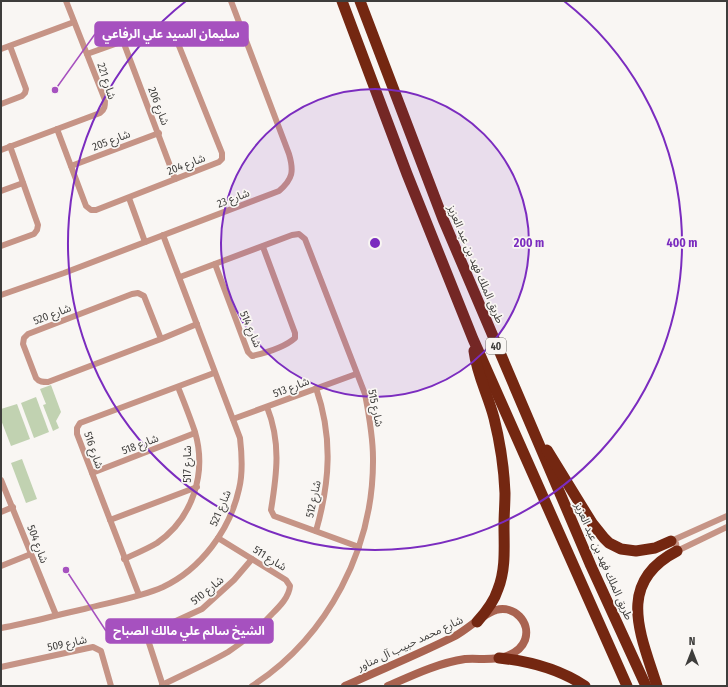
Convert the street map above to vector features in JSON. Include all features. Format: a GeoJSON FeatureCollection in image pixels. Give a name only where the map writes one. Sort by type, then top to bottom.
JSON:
{"type":"FeatureCollection","features":[{"type":"Feature","properties":{"kind":"highway","name":"40"},"geometry":{"type":"LineString","coordinates":[[342,1],[407,174],[473,339],[627,686]]}},
{"type":"Feature","properties":{"kind":"highway","name":"طريق الملك فهد بن عبد العزيز"},"geometry":{"type":"LineString","coordinates":[[360,1],[443,219],[527,419],[591,566],[646,686]]}},
{"type":"Feature","properties":{"kind":"highway"},"geometry":{"type":"LineString","coordinates":[[473,339],[476,366],[491,407],[496,429],[502,463],[505,493],[504,564],[501,580],[497,594],[490,606],[477,622]]}},
{"type":"Feature","properties":{"kind":"highway"},"geometry":{"type":"LineString","coordinates":[[527,419],[592,523],[609,543],[622,549],[636,551],[674,546]]}},
{"type":"Feature","properties":{"kind":"highway"},"geometry":{"type":"LineString","coordinates":[[657,686],[641,635],[637,607],[640,593],[649,573],[674,546]]}},
{"type":"Feature","properties":{"kind":"highway"},"geometry":{"type":"LineString","coordinates":[[499,658],[548,668],[566,675],[585,686]]}},
{"type":"Feature","properties":{"kind":"main road","name":"شارع محمد حبيب آل مناور"},"geometry":{"type":"LineString","coordinates":[[345,686],[445,641],[462,632],[491,612],[503,609],[515,612],[523,621],[526,632],[523,644],[514,653],[499,658],[471,659],[445,663],[388,686]]}},
{"type":"Feature","properties":{"kind":"street","name":"شارع 221"},"geometry":{"type":"LineString","coordinates":[[1,150],[100,113],[105,106],[105,100],[66,1]]}},
{"type":"Feature","properties":{"kind":"street","name":"شارع 23"},"geometry":{"type":"LineString","coordinates":[[1,295],[64,273],[279,190],[289,182],[292,168],[289,154],[231,1]]}},
{"type":"Feature","properties":{"kind":"street"},"geometry":{"type":"LineString","coordinates":[[1,50],[74,22]]}},
{"type":"Feature","properties":{"kind":"street","name":"شارع 204"},"geometry":{"type":"LineString","coordinates":[[57,129],[86,206],[91,210],[96,210],[128,198],[219,162],[222,159],[222,153],[173,30],[169,27],[163,27],[87,54]]}},
{"type":"Feature","properties":{"kind":"street","name":"شارع 206"},"geometry":{"type":"LineString","coordinates":[[124,41],[175,179]]}},
{"type":"Feature","properties":{"kind":"street"},"geometry":{"type":"LineString","coordinates":[[1,104],[22,96],[26,89],[10,46]]}},
{"type":"Feature","properties":{"kind":"street","name":"شارع 205"},"geometry":{"type":"LineString","coordinates":[[71,166],[159,133]]}},
{"type":"Feature","properties":{"kind":"street"},"geometry":{"type":"LineString","coordinates":[[1,246],[34,234],[38,226],[10,146]]}},
{"type":"Feature","properties":{"kind":"street"},"geometry":{"type":"LineString","coordinates":[[1,191],[22,183]]}},
{"type":"Feature","properties":{"kind":"street"},"geometry":{"type":"LineString","coordinates":[[128,198],[145,242]]}},
{"type":"Feature","properties":{"kind":"street","name":"شارع 515"},"geometry":{"type":"LineString","coordinates":[[180,277],[292,235],[299,234],[305,239],[365,394],[369,416],[373,458],[372,484],[359,547],[349,573],[336,598],[320,622],[289,656],[252,686]]}},
{"type":"Feature","properties":{"kind":"street","name":"شارع 521"},"geometry":{"type":"LineString","coordinates":[[1,628],[33,622],[139,595],[162,587],[182,576],[201,559],[218,538],[232,511],[239,489],[242,454],[240,438],[214,373],[180,277],[163,235]]}},
{"type":"Feature","properties":{"kind":"street","name":"شارع 514"},"geometry":{"type":"LineString","coordinates":[[215,264],[248,352],[252,356],[259,355],[290,342],[295,338],[295,333],[263,247]]}},
{"type":"Feature","properties":{"kind":"street","name":"شارع 520"},"geometry":{"type":"LineString","coordinates":[[160,339],[144,296],[138,293],[28,334],[24,338],[23,344],[36,378],[44,382],[48,382],[160,339],[197,324]]}},
{"type":"Feature","properties":{"kind":"street","name":"شارع 516"},"geometry":{"type":"LineString","coordinates":[[139,595],[77,434],[77,428],[80,423],[214,373]]}},
{"type":"Feature","properties":{"kind":"street","name":"شارع 513"},"geometry":{"type":"LineString","coordinates":[[233,419],[356,374]]}},
{"type":"Feature","properties":{"kind":"street","name":"شارع 517"},"geometry":{"type":"LineString","coordinates":[[124,559],[142,551],[170,532],[190,506],[197,487],[199,451],[195,433],[178,387]]}},
{"type":"Feature","properties":{"kind":"street","name":"شارع 512"},"geometry":{"type":"LineString","coordinates":[[267,407],[273,423],[277,453],[276,477],[271,510],[272,514],[316,531],[328,477],[325,420],[316,388]]}},
{"type":"Feature","properties":{"kind":"street","name":"شارع 518"},"geometry":{"type":"LineString","coordinates":[[92,473],[195,433]]}},
{"type":"Feature","properties":{"kind":"street","name":"شارع 504"},"geometry":{"type":"LineString","coordinates":[[1,480],[56,615]]}},
{"type":"Feature","properties":{"kind":"street"},"geometry":{"type":"LineString","coordinates":[[110,520],[197,487]]}},
{"type":"Feature","properties":{"kind":"street"},"geometry":{"type":"LineString","coordinates":[[1,512],[13,507]]}},
{"type":"Feature","properties":{"kind":"street"},"geometry":{"type":"LineString","coordinates":[[674,546],[727,516]]}},
{"type":"Feature","properties":{"kind":"street"},"geometry":{"type":"LineString","coordinates":[[674,546],[727,527]]}},
{"type":"Feature","properties":{"kind":"street"},"geometry":{"type":"LineString","coordinates":[[316,531],[359,547]]}},
{"type":"Feature","properties":{"kind":"street","name":"شارع 511"},"geometry":{"type":"LineString","coordinates":[[162,685],[229,651],[254,632],[277,609],[289,593],[290,586],[286,580],[218,538]]}},
{"type":"Feature","properties":{"kind":"street"},"geometry":{"type":"LineString","coordinates":[[1,566],[31,554]]}},
{"type":"Feature","properties":{"kind":"street","name":"شارع 510"},"geometry":{"type":"LineString","coordinates":[[162,685],[149,643],[150,635],[154,631],[202,609],[234,580],[252,559]]}},
{"type":"Feature","properties":{"kind":"street","name":"شارع 509"},"geometry":{"type":"LineString","coordinates":[[1,667],[93,647],[101,651],[111,686]]}},
{"type":"Feature","properties":{"kind":"green space"},"geometry":{"type":"Polygon","coordinates":[[[51,385],[61,412],[56,421],[59,428],[53,431],[43,405],[46,404],[40,389],[51,385]]]}},
{"type":"Feature","properties":{"kind":"green space"},"geometry":{"type":"Polygon","coordinates":[[[36,397],[49,432],[34,438],[21,403],[36,397]]]}},
{"type":"Feature","properties":{"kind":"green space"},"geometry":{"type":"Polygon","coordinates":[[[17,404],[30,439],[11,446],[1,420],[1,409],[17,404]]]}},
{"type":"Feature","properties":{"kind":"green space"},"geometry":{"type":"Polygon","coordinates":[[[22,459],[37,499],[26,503],[11,463],[22,459]]]}},
{"type":"Feature","properties":{"kind":"place","name":"سليمان السيد علي الرفاعي"},"geometry":{"type":"Point","coordinates":[55,90]}},
{"type":"Feature","properties":{"kind":"place","name":"الشيخ سالم علي مالك الصباح"},"geometry":{"type":"Point","coordinates":[66,570]}}]}
